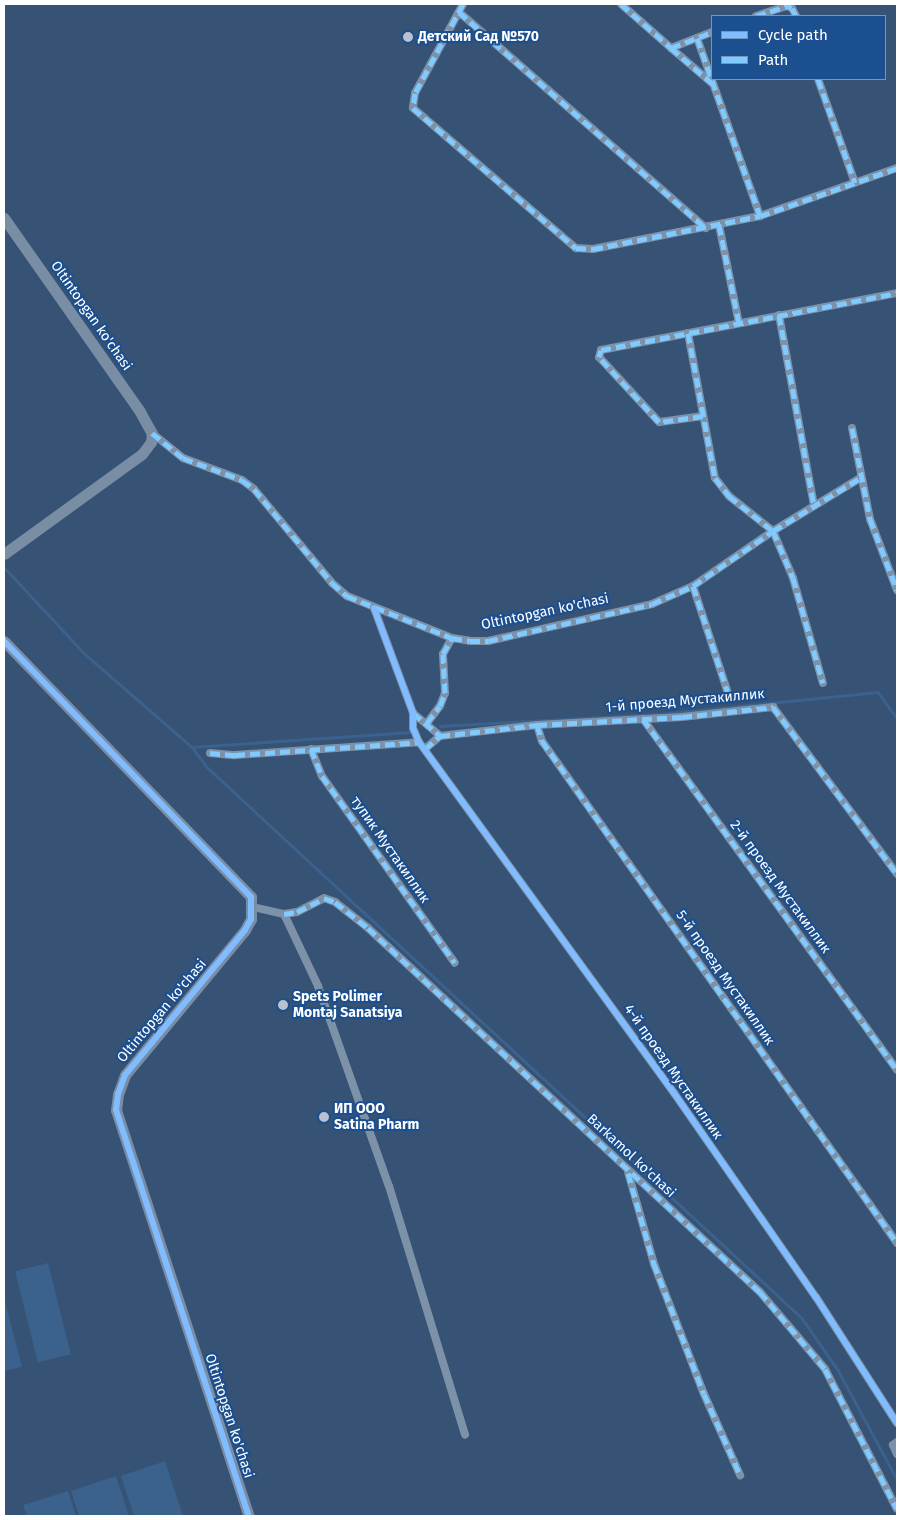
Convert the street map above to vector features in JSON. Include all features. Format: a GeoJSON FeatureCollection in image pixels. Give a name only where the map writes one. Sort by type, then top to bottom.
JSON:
{"type":"FeatureCollection","features":[{"type":"Feature","properties":{"kind":"street"},"geometry":{"type":"LineString","coordinates":[[463,4],[415,93],[412,102],[417,113],[576,248],[593,249],[760,216],[897,168]]}},
{"type":"Feature","properties":{"kind":"street"},"geometry":{"type":"LineString","coordinates":[[621,4],[714,85]]}},
{"type":"Feature","properties":{"kind":"street"},"geometry":{"type":"LineString","coordinates":[[759,15],[786,6],[792,8],[796,15]]}},
{"type":"Feature","properties":{"kind":"street"},"geometry":{"type":"LineString","coordinates":[[459,12],[706,228]]}},
{"type":"Feature","properties":{"kind":"street"},"geometry":{"type":"LineString","coordinates":[[671,48],[711,32]]}},
{"type":"Feature","properties":{"kind":"street"},"geometry":{"type":"LineString","coordinates":[[697,38],[711,77]]}},
{"type":"Feature","properties":{"kind":"street"},"geometry":{"type":"LineString","coordinates":[[712,80],[760,216]]}},
{"type":"Feature","properties":{"kind":"street"},"geometry":{"type":"LineString","coordinates":[[818,80],[855,183]]}},
{"type":"Feature","properties":{"kind":"street","name":"Oltintopgan ko'chasi"},"geometry":{"type":"LineString","coordinates":[[4,218],[139,410],[152,433],[183,458],[242,480],[254,489],[332,583],[347,596],[452,638],[488,641],[560,622],[600,617],[652,604],[693,586],[773,531],[860,478]]}},
{"type":"Feature","properties":{"kind":"street"},"geometry":{"type":"LineString","coordinates":[[718,225],[739,324]]}},
{"type":"Feature","properties":{"kind":"street"},"geometry":{"type":"LineString","coordinates":[[703,416],[658,422],[600,357],[605,348],[897,293]]}},
{"type":"Feature","properties":{"kind":"street"},"geometry":{"type":"LineString","coordinates":[[779,315],[814,506]]}},
{"type":"Feature","properties":{"kind":"street"},"geometry":{"type":"LineString","coordinates":[[688,333],[715,478],[720,486],[773,531],[793,578],[823,683]]}},
{"type":"Feature","properties":{"kind":"street"},"geometry":{"type":"LineString","coordinates":[[852,428],[860,478],[881,553],[897,590]]}},
{"type":"Feature","properties":{"kind":"street"},"geometry":{"type":"LineString","coordinates":[[4,554],[142,454],[151,442],[152,433]]}},
{"type":"Feature","properties":{"kind":"street"},"geometry":{"type":"LineString","coordinates":[[693,586],[728,693]]}},
{"type":"Feature","properties":{"kind":"street"},"geometry":{"type":"LineString","coordinates":[[210,754],[311,750],[419,742],[413,728],[413,713],[374,608]]}},
{"type":"Feature","properties":{"kind":"street"},"geometry":{"type":"LineString","coordinates":[[427,723],[440,706],[445,693],[444,654],[452,638]]}},
{"type":"Feature","properties":{"kind":"street"},"geometry":{"type":"LineString","coordinates":[[4,641],[248,891],[253,907],[284,914],[318,986],[389,1186],[465,1435]]}},
{"type":"Feature","properties":{"kind":"street","name":"1-й проезд Мустакиллик"},"geometry":{"type":"LineString","coordinates":[[440,736],[537,725],[644,719],[773,706],[897,874]]}},
{"type":"Feature","properties":{"kind":"street"},"geometry":{"type":"LineString","coordinates":[[413,713],[440,736],[425,749]]}},
{"type":"Feature","properties":{"kind":"street","name":"2-й проезд Мустакиллик"},"geometry":{"type":"LineString","coordinates":[[644,719],[897,1070]]}},
{"type":"Feature","properties":{"kind":"street","name":"5-й проезд Мустакиллик"},"geometry":{"type":"LineString","coordinates":[[537,725],[542,741],[897,1243]]}},
{"type":"Feature","properties":{"kind":"street","name":"4-й проезд Мустакиллик"},"geometry":{"type":"LineString","coordinates":[[419,742],[685,1109],[816,1297],[897,1423]]}},
{"type":"Feature","properties":{"kind":"street","name":"тупик Мустакиллик"},"geometry":{"type":"LineString","coordinates":[[311,750],[322,776],[455,963]]}},
{"type":"Feature","properties":{"kind":"street","name":"Barkamol ko'chasi"},"geometry":{"type":"LineString","coordinates":[[284,914],[297,912],[324,898],[335,902],[502,1049],[628,1171],[760,1292],[825,1369],[897,1509]]}},
{"type":"Feature","properties":{"kind":"street","name":"Oltintopgan ko'chasi"},"geometry":{"type":"LineString","coordinates":[[249,1516],[116,1110],[118,1094],[125,1075],[245,930],[253,907]]}},
{"type":"Feature","properties":{"kind":"street"},"geometry":{"type":"LineString","coordinates":[[628,1171],[654,1264],[704,1394],[740,1474]]}},
{"type":"Feature","properties":{"kind":"street"},"geometry":{"type":"LineString","coordinates":[[897,1442],[893,1445],[897,1454]]}},
{"type":"Feature","properties":{"kind":"water"},"geometry":{"type":"Polygon","coordinates":[[[48,1263],[71,1354],[38,1362],[15,1271],[48,1263]]]}},
{"type":"Feature","properties":{"kind":"water"},"geometry":{"type":"Polygon","coordinates":[[[4,1297],[22,1367],[4,1371],[4,1297]]]}},
{"type":"Feature","properties":{"kind":"water"},"geometry":{"type":"Polygon","coordinates":[[[165,1461],[183,1516],[134,1516],[121,1476],[165,1461]]]}},
{"type":"Feature","properties":{"kind":"water"},"geometry":{"type":"Polygon","coordinates":[[[116,1476],[129,1516],[79,1516],[71,1491],[116,1476]]]}},
{"type":"Feature","properties":{"kind":"water"},"geometry":{"type":"Polygon","coordinates":[[[68,1491],[76,1516],[27,1516],[23,1505],[68,1491]]]}},
{"type":"Feature","properties":{"kind":"waterway"},"geometry":{"type":"LineString","coordinates":[[5,568],[85,654],[192,747],[208,768],[802,1318],[838,1370],[897,1479]]}},
{"type":"Feature","properties":{"kind":"waterway"},"geometry":{"type":"LineString","coordinates":[[440,726],[669,713],[878,692],[897,718]]}},
{"type":"Feature","properties":{"kind":"waterway"},"geometry":{"type":"LineString","coordinates":[[192,747],[411,732]]}},
{"type":"Feature","properties":{"kind":"marked path"},"geometry":{"type":"LineString","coordinates":[[463,4],[415,93],[413,108],[576,248],[593,249],[760,216],[897,168]]}},
{"type":"Feature","properties":{"kind":"marked path"},"geometry":{"type":"LineString","coordinates":[[621,4],[671,48],[711,32]]}},
{"type":"Feature","properties":{"kind":"marked path"},"geometry":{"type":"LineString","coordinates":[[759,15],[787,6],[792,8],[796,15]]}},
{"type":"Feature","properties":{"kind":"marked path"},"geometry":{"type":"LineString","coordinates":[[459,12],[706,228]]}},
{"type":"Feature","properties":{"kind":"marked path"},"geometry":{"type":"LineString","coordinates":[[697,38],[711,78]]}},
{"type":"Feature","properties":{"kind":"marked path"},"geometry":{"type":"LineString","coordinates":[[671,48],[713,84]]}},
{"type":"Feature","properties":{"kind":"marked path"},"geometry":{"type":"LineString","coordinates":[[712,80],[760,216]]}},
{"type":"Feature","properties":{"kind":"marked path"},"geometry":{"type":"LineString","coordinates":[[818,80],[855,183]]}},
{"type":"Feature","properties":{"kind":"marked path"},"geometry":{"type":"LineString","coordinates":[[719,225],[739,323]]}},
{"type":"Feature","properties":{"kind":"marked path"},"geometry":{"type":"LineString","coordinates":[[703,416],[659,422],[599,357],[601,350],[897,293]]}},
{"type":"Feature","properties":{"kind":"marked path"},"geometry":{"type":"LineString","coordinates":[[779,315],[814,506]]}},
{"type":"Feature","properties":{"kind":"marked path"},"geometry":{"type":"LineString","coordinates":[[688,333],[715,478],[729,496],[773,531],[793,578],[823,683]]}},
{"type":"Feature","properties":{"kind":"marked path"},"geometry":{"type":"LineString","coordinates":[[852,428],[870,519],[897,590]]}},
{"type":"Feature","properties":{"kind":"marked path"},"geometry":{"type":"LineString","coordinates":[[152,433],[183,458],[242,480],[254,489],[332,583],[347,596],[452,638],[470,641],[488,641],[652,604],[693,586],[773,531],[860,478]]}},
{"type":"Feature","properties":{"kind":"marked path"},"geometry":{"type":"LineString","coordinates":[[693,586],[728,693]]}},
{"type":"Feature","properties":{"kind":"marked path"},"geometry":{"type":"LineString","coordinates":[[427,723],[440,706],[445,693],[443,654],[452,638]]}},
{"type":"Feature","properties":{"kind":"marked path"},"geometry":{"type":"LineString","coordinates":[[413,713],[440,736],[537,725],[682,717],[773,707],[897,874]]}},
{"type":"Feature","properties":{"kind":"marked path"},"geometry":{"type":"LineString","coordinates":[[643,719],[897,1070]]}},
{"type":"Feature","properties":{"kind":"marked path"},"geometry":{"type":"LineString","coordinates":[[537,725],[542,741],[897,1243]]}},
{"type":"Feature","properties":{"kind":"marked path"},"geometry":{"type":"LineString","coordinates":[[425,749],[440,736]]}},
{"type":"Feature","properties":{"kind":"marked path"},"geometry":{"type":"LineString","coordinates":[[210,753],[235,755],[419,742]]}},
{"type":"Feature","properties":{"kind":"marked path"},"geometry":{"type":"LineString","coordinates":[[311,749],[322,776],[455,963]]}},
{"type":"Feature","properties":{"kind":"marked path"},"geometry":{"type":"LineString","coordinates":[[284,914],[297,912],[324,898],[335,902],[368,928],[760,1292],[825,1369],[897,1509]]}},
{"type":"Feature","properties":{"kind":"marked path"},"geometry":{"type":"LineString","coordinates":[[628,1173],[654,1264],[704,1394],[740,1475]]}},
{"type":"Feature","properties":{"kind":"cycle path"},"geometry":{"type":"LineString","coordinates":[[374,608],[413,713],[413,728],[419,742],[674,1093],[816,1297],[897,1423]]}},
{"type":"Feature","properties":{"kind":"cycle path"},"geometry":{"type":"LineString","coordinates":[[4,641],[251,897],[251,919],[245,930],[125,1075],[118,1094],[116,1110],[249,1516]]}},
{"type":"Feature","properties":{"kind":"place","name":"Детский Сад №570"},"geometry":{"type":"Point","coordinates":[408,37]}},
{"type":"Feature","properties":{"kind":"place","name":"Spets Polimer Montaj Sanatsiya"},"geometry":{"type":"Point","coordinates":[283,1005]}},
{"type":"Feature","properties":{"kind":"place","name":"ИП ООО Satina Pharm"},"geometry":{"type":"Point","coordinates":[324,1117]}}]}
